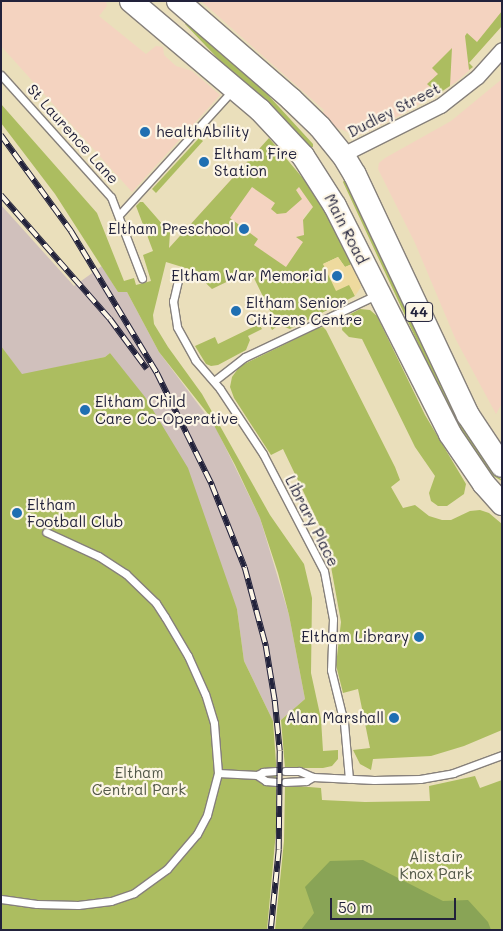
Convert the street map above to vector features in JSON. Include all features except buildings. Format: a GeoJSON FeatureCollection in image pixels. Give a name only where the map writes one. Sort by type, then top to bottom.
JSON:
{"type":"FeatureCollection","features":[{"type":"Feature","properties":{"kind":"main road","name":"Main Road"},"geometry":{"type":"LineString","coordinates":[[131,1],[235,88],[285,134],[313,169],[335,206],[450,434],[493,485],[502,504]]}},
{"type":"Feature","properties":{"kind":"main road","name":"Main Road"},"geometry":{"type":"LineString","coordinates":[[178,1],[291,99],[320,127],[343,155],[355,175],[468,415],[502,466]]}},
{"type":"Feature","properties":{"kind":"main road"},"geometry":{"type":"LineString","coordinates":[[313,169],[343,155]]}},
{"type":"Feature","properties":{"kind":"street","name":"Dudley Street"},"geometry":{"type":"LineString","coordinates":[[343,155],[441,106],[478,77],[502,50]]}},
{"type":"Feature","properties":{"kind":"lane","name":"St Laurence Lane"},"geometry":{"type":"LineString","coordinates":[[1,75],[111,197],[120,215],[142,278]]}},
{"type":"Feature","properties":{"kind":"lane"},"geometry":{"type":"LineString","coordinates":[[120,215],[235,88]]}},
{"type":"Feature","properties":{"kind":"lane","name":"Library Place"},"geometry":{"type":"LineString","coordinates":[[180,276],[173,301],[177,327],[196,360],[214,381],[262,454],[324,571],[333,619],[331,670],[344,723],[349,779]]}},
{"type":"Feature","properties":{"kind":"lane"},"geometry":{"type":"LineString","coordinates":[[214,381],[245,357],[379,294]]}},
{"type":"Feature","properties":{"kind":"lane"},"geometry":{"type":"LineString","coordinates":[[1,899],[37,904],[78,905],[111,901],[134,893],[167,869],[198,834],[207,815],[218,774],[214,724],[205,694],[188,656],[156,603],[126,574],[98,556],[46,532]]}},
{"type":"Feature","properties":{"kind":"lane"},"geometry":{"type":"LineString","coordinates":[[285,771],[299,771],[313,777],[406,780],[441,776],[502,756]]}},
{"type":"Feature","properties":{"kind":"lane"},"geometry":{"type":"LineString","coordinates":[[218,774],[257,775],[263,772],[276,771]]}},
{"type":"Feature","properties":{"kind":"lane"},"geometry":{"type":"LineString","coordinates":[[257,775],[266,781],[277,782]]}},
{"type":"Feature","properties":{"kind":"lane"},"geometry":{"type":"LineString","coordinates":[[285,782],[306,781],[313,777]]}},
{"type":"Feature","properties":{"kind":"shaded area"},"geometry":{"type":"Polygon","coordinates":[[[1,1],[106,1],[107,6],[99,16],[146,54],[156,46],[163,47],[164,55],[176,66],[192,71],[220,95],[132,192],[1,46],[1,1]]]}},
{"type":"Feature","properties":{"kind":"shaded area"},"geometry":{"type":"Polygon","coordinates":[[[201,1],[502,1],[502,26],[469,63],[473,67],[456,82],[403,114],[363,134],[355,135],[335,127],[322,116],[324,110],[201,1]]]}},
{"type":"Feature","properties":{"kind":"shaded area"},"geometry":{"type":"Polygon","coordinates":[[[502,79],[502,403],[496,414],[455,338],[415,243],[378,169],[379,163],[385,158],[451,121],[502,79]]]}},
{"type":"Feature","properties":{"kind":"shaded area","name":"Eltham Preschool"},"geometry":{"type":"Polygon","coordinates":[[[262,145],[295,180],[313,207],[304,216],[333,299],[262,265],[212,289],[168,249],[262,145]]]}},
{"type":"Feature","properties":{"kind":"shaded area"},"geometry":{"type":"Polygon","coordinates":[[[1,205],[74,286],[102,266],[118,292],[127,292],[159,352],[216,428],[260,518],[289,615],[305,699],[281,720],[273,721],[244,661],[237,609],[110,353],[105,357],[22,375],[1,346],[1,205]]]}},
{"type":"Feature","properties":{"kind":"green space"},"geometry":{"type":"Polygon","coordinates":[[[502,11],[502,26],[469,63],[473,67],[469,70],[465,36],[467,33],[477,42],[502,11]]]}},
{"type":"Feature","properties":{"kind":"green space"},"geometry":{"type":"Polygon","coordinates":[[[187,21],[257,83],[313,144],[313,147],[309,147],[273,109],[225,66],[185,24],[187,21]]]}},
{"type":"Feature","properties":{"kind":"green space"},"geometry":{"type":"Polygon","coordinates":[[[452,48],[450,86],[438,94],[427,84],[438,74],[432,68],[452,48]]]}},
{"type":"Feature","properties":{"kind":"green space"},"geometry":{"type":"Polygon","coordinates":[[[1,104],[97,213],[124,281],[134,278],[136,285],[151,281],[143,255],[153,251],[136,206],[143,202],[170,233],[169,248],[269,138],[306,182],[337,231],[352,264],[345,267],[338,257],[323,264],[350,285],[355,296],[290,329],[279,325],[272,330],[267,320],[273,317],[254,278],[246,282],[243,274],[212,289],[192,270],[166,262],[153,315],[154,324],[202,394],[270,515],[304,564],[312,598],[311,673],[321,719],[323,751],[338,750],[338,759],[332,766],[323,768],[285,768],[281,720],[305,699],[289,615],[278,573],[260,518],[235,465],[208,414],[159,352],[127,292],[118,292],[55,194],[1,123],[1,104]],[[252,187],[230,218],[258,239],[254,245],[286,267],[303,242],[296,237],[304,235],[303,220],[313,207],[299,187],[296,190],[302,199],[286,213],[277,214],[271,209],[275,203],[252,187]]]}},
{"type":"Feature","properties":{"kind":"green space"},"geometry":{"type":"Polygon","coordinates":[[[199,138],[203,141],[156,193],[152,189],[199,138]]]}},
{"type":"Feature","properties":{"kind":"green space"},"geometry":{"type":"Polygon","coordinates":[[[345,179],[486,458],[502,481],[483,470],[432,380],[423,354],[343,182],[345,179]]]}},
{"type":"Feature","properties":{"kind":"green space"},"geometry":{"type":"Polygon","coordinates":[[[360,309],[370,310],[377,316],[425,415],[466,484],[464,494],[447,506],[438,506],[431,501],[429,493],[435,476],[415,447],[362,339],[349,337],[342,330],[343,318],[360,309]]]}},
{"type":"Feature","properties":{"kind":"green space"},"geometry":{"type":"Polygon","coordinates":[[[259,324],[262,329],[248,336],[250,340],[246,350],[218,365],[211,366],[206,364],[195,346],[215,337],[218,344],[259,324]]]}},
{"type":"Feature","properties":{"kind":"green space"},"geometry":{"type":"Polygon","coordinates":[[[323,327],[326,330],[395,467],[400,480],[391,487],[403,508],[415,505],[429,516],[442,520],[451,520],[470,511],[480,510],[489,513],[502,524],[502,730],[464,746],[431,756],[373,759],[371,770],[360,764],[353,750],[370,748],[358,689],[343,693],[336,665],[341,622],[326,539],[283,449],[271,455],[234,398],[230,387],[232,377],[240,366],[323,327]]]}},
{"type":"Feature","properties":{"kind":"green space","name":"Eltham Central Park"},"geometry":{"type":"Polygon","coordinates":[[[1,346],[22,374],[105,357],[110,353],[145,397],[188,468],[237,609],[244,661],[273,721],[276,763],[276,831],[267,930],[1,930],[1,346]]]}},
{"type":"Feature","properties":{"kind":"green space","name":"Alistair Knox Park"},"geometry":{"type":"Polygon","coordinates":[[[475,776],[480,788],[502,780],[502,930],[275,930],[284,841],[285,785],[321,788],[322,800],[365,802],[430,801],[429,786],[475,776]]]}},
{"type":"Feature","properties":{"kind":"green space"},"geometry":{"type":"Polygon","coordinates":[[[363,860],[443,901],[468,900],[488,922],[491,930],[301,930],[314,913],[305,887],[330,861],[363,860]]]}},
{"type":"Feature","properties":{"kind":"sand"},"geometry":{"type":"Polygon","coordinates":[[[338,257],[345,267],[352,264],[360,280],[361,287],[355,296],[349,285],[336,291],[323,264],[338,257]]]}},
{"type":"Feature","properties":{"kind":"railway"},"geometry":{"type":"LineString","coordinates":[[1,135],[71,231],[157,373],[212,485],[245,568],[266,646],[275,701],[280,751],[279,850],[271,930]]}},
{"type":"Feature","properties":{"kind":"railway"},"geometry":{"type":"LineString","coordinates":[[1,195],[110,319],[147,369]]}},
{"type":"Feature","properties":{"kind":"place","name":"healthAbility"},"geometry":{"type":"Point","coordinates":[145,132]}},
{"type":"Feature","properties":{"kind":"place","name":"Eltham Fire Station"},"geometry":{"type":"Point","coordinates":[204,162]}},
{"type":"Feature","properties":{"kind":"place","name":"Eltham Preschool"},"geometry":{"type":"Point","coordinates":[244,229]}},
{"type":"Feature","properties":{"kind":"place","name":"Eltham War Memorial"},"geometry":{"type":"Point","coordinates":[337,276]}},
{"type":"Feature","properties":{"kind":"place","name":"Eltham Senior Citizens Centre"},"geometry":{"type":"Point","coordinates":[236,311]}},
{"type":"Feature","properties":{"kind":"place","name":"Eltham Child Care Co-Operative"},"geometry":{"type":"Point","coordinates":[85,410]}},
{"type":"Feature","properties":{"kind":"place","name":"Eltham Football Club"},"geometry":{"type":"Point","coordinates":[17,513]}},
{"type":"Feature","properties":{"kind":"place","name":"Eltham Library"},"geometry":{"type":"Point","coordinates":[419,637]}},
{"type":"Feature","properties":{"kind":"place","name":"Alan Marshall"},"geometry":{"type":"Point","coordinates":[394,718]}}]}
